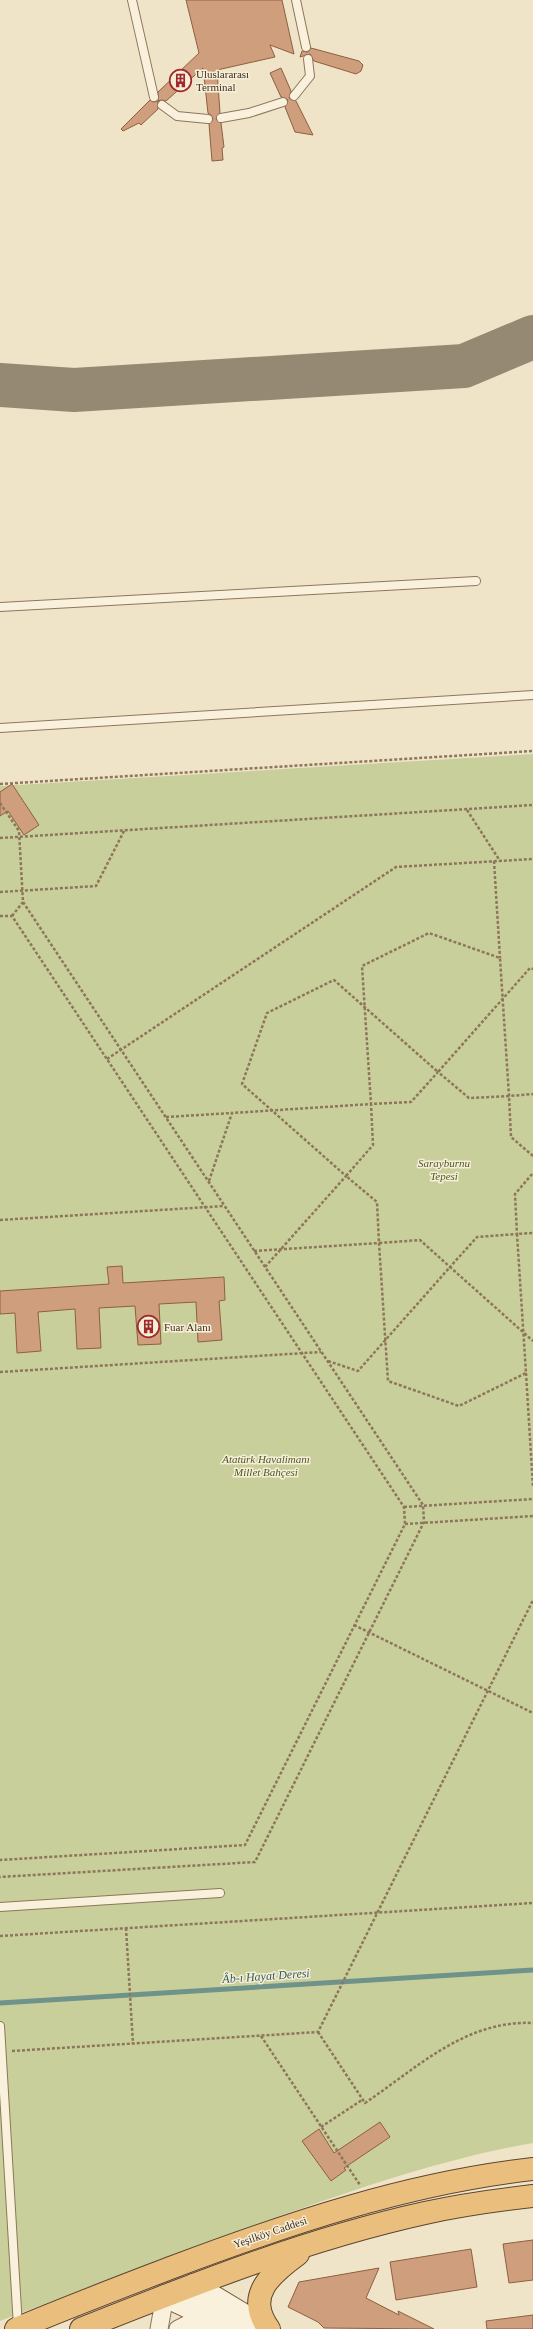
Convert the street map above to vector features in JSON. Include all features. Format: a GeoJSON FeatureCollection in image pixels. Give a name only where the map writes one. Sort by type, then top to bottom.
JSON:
{"type":"FeatureCollection","features":[{"type":"Feature","properties":{"kind":"highway","name":"Yeşilköy Caddesi"},"geometry":{"type":"LineString","coordinates":[[17,2328],[290,2224],[343,2208],[435,2185],[495,2173],[533,2169]]}},
{"type":"Feature","properties":{"kind":"highway"},"geometry":{"type":"LineString","coordinates":[[81,2329],[194,2285],[312,2244],[426,2213],[533,2196]]}},
{"type":"Feature","properties":{"kind":"highway"},"geometry":{"type":"LineString","coordinates":[[269,2329],[262,2315],[260,2303],[260,2294],[264,2285],[269,2277],[278,2269],[312,2244]]}},
{"type":"Feature","properties":{"kind":"highway"},"geometry":{"type":"LineString","coordinates":[[165,2296],[173,2268],[194,2285]]}},
{"type":"Feature","properties":{"kind":"main road"},"geometry":{"type":"LineString","coordinates":[[194,2285],[242,2314],[263,2329]]}},
{"type":"Feature","properties":{"kind":"main road"},"geometry":{"type":"LineString","coordinates":[[165,2296],[227,2326]]}},
{"type":"Feature","properties":{"kind":"street"},"geometry":{"type":"LineString","coordinates":[[159,2329],[165,2296]]}},
{"type":"Feature","properties":{"kind":"street"},"geometry":{"type":"LineString","coordinates":[[178,2329],[188,2324],[227,2326]]}},
{"type":"Feature","properties":{"kind":"lane"},"geometry":{"type":"LineString","coordinates":[[132,0],[154,97]]}},
{"type":"Feature","properties":{"kind":"lane"},"geometry":{"type":"LineString","coordinates":[[296,0],[306,47]]}},
{"type":"Feature","properties":{"kind":"lane"},"geometry":{"type":"LineString","coordinates":[[294,96],[310,76],[308,59]]}},
{"type":"Feature","properties":{"kind":"lane"},"geometry":{"type":"LineString","coordinates":[[220,118],[248,113],[283,102]]}},
{"type":"Feature","properties":{"kind":"lane"},"geometry":{"type":"LineString","coordinates":[[162,105],[177,116],[208,119]]}},
{"type":"Feature","properties":{"kind":"lane"},"geometry":{"type":"LineString","coordinates":[[0,607],[476,581]]}},
{"type":"Feature","properties":{"kind":"lane"},"geometry":{"type":"LineString","coordinates":[[0,728],[533,695]]}},
{"type":"Feature","properties":{"kind":"lane"},"geometry":{"type":"LineString","coordinates":[[0,1907],[220,1893]]}},
{"type":"Feature","properties":{"kind":"lane"},"geometry":{"type":"LineString","coordinates":[[0,2026],[17,2328]]}},
{"type":"Feature","properties":{"kind":"path"},"geometry":{"type":"LineString","coordinates":[[0,784],[533,751]]}},
{"type":"Feature","properties":{"kind":"path"},"geometry":{"type":"LineString","coordinates":[[0,803],[19,831],[23,902],[423,1505],[424,1522],[255,1862],[0,1877]]}},
{"type":"Feature","properties":{"kind":"path"},"geometry":{"type":"LineString","coordinates":[[0,838],[533,805]]}},
{"type":"Feature","properties":{"kind":"path"},"geometry":{"type":"LineString","coordinates":[[466,809],[500,861]]}},
{"type":"Feature","properties":{"kind":"path"},"geometry":{"type":"LineString","coordinates":[[0,892],[96,886],[125,831]]}},
{"type":"Feature","properties":{"kind":"path"},"geometry":{"type":"LineString","coordinates":[[107,1059],[396,868],[533,859]]}},
{"type":"Feature","properties":{"kind":"path"},"geometry":{"type":"LineString","coordinates":[[494,861],[511,1136],[533,1156]]}},
{"type":"Feature","properties":{"kind":"path"},"geometry":{"type":"LineString","coordinates":[[12,916],[23,902]]}},
{"type":"Feature","properties":{"kind":"path"},"geometry":{"type":"LineString","coordinates":[[0,916],[12,916]]}},
{"type":"Feature","properties":{"kind":"path"},"geometry":{"type":"LineString","coordinates":[[0,1860],[245,1845],[405,1524],[404,1507],[12,916]]}},
{"type":"Feature","properties":{"kind":"path"},"geometry":{"type":"LineString","coordinates":[[265,1267],[373,1145],[362,966],[429,933],[500,958]]}},
{"type":"Feature","properties":{"kind":"path"},"geometry":{"type":"LineString","coordinates":[[166,1117],[411,1102],[530,968],[533,969]]}},
{"type":"Feature","properties":{"kind":"path"},"geometry":{"type":"LineString","coordinates":[[526,1373],[459,1406],[388,1381],[376,1202],[242,1084],[267,1013],[334,980],[468,1098],[533,1094]]}},
{"type":"Feature","properties":{"kind":"path"},"geometry":{"type":"LineString","coordinates":[[209,1181],[232,1113]]}},
{"type":"Feature","properties":{"kind":"path"},"geometry":{"type":"LineString","coordinates":[[533,1173],[515,1194],[533,1487]]}},
{"type":"Feature","properties":{"kind":"path"},"geometry":{"type":"LineString","coordinates":[[0,1220],[225,1206]]}},
{"type":"Feature","properties":{"kind":"path"},"geometry":{"type":"LineString","coordinates":[[327,1360],[358,1371],[477,1237],[533,1233]]}},
{"type":"Feature","properties":{"kind":"path"},"geometry":{"type":"LineString","coordinates":[[254,1251],[420,1240],[533,1340]]}},
{"type":"Feature","properties":{"kind":"path"},"geometry":{"type":"LineString","coordinates":[[0,1372],[322,1352]]}},
{"type":"Feature","properties":{"kind":"path"},"geometry":{"type":"LineString","coordinates":[[404,1507],[533,1499]]}},
{"type":"Feature","properties":{"kind":"path"},"geometry":{"type":"LineString","coordinates":[[405,1524],[533,1516]]}},
{"type":"Feature","properties":{"kind":"path"},"geometry":{"type":"LineString","coordinates":[[318,2032],[533,1600]]}},
{"type":"Feature","properties":{"kind":"path"},"geometry":{"type":"LineString","coordinates":[[354,1624],[533,1713]]}},
{"type":"Feature","properties":{"kind":"path"},"geometry":{"type":"LineString","coordinates":[[0,1936],[533,1903]]}},
{"type":"Feature","properties":{"kind":"path"},"geometry":{"type":"LineString","coordinates":[[126,1928],[133,2044]]}},
{"type":"Feature","properties":{"kind":"path"},"geometry":{"type":"LineString","coordinates":[[318,2032],[365,2103],[443,2048],[466,2035],[505,2024],[533,2022]]}},
{"type":"Feature","properties":{"kind":"path"},"geometry":{"type":"LineString","coordinates":[[2,2052],[318,2032]]}},
{"type":"Feature","properties":{"kind":"path"},"geometry":{"type":"LineString","coordinates":[[261,2036],[361,2188]]}},
{"type":"Feature","properties":{"kind":"path"},"geometry":{"type":"LineString","coordinates":[[321,2127],[362,2100]]}},
{"type":"Feature","properties":{"kind":"green space","name":"Atatürk Havalimanı Millet Bahçesi"},"geometry":{"type":"Polygon","coordinates":[[[533,754],[533,2143],[465,2158],[398,2176],[299,2209],[0,2321],[0,786],[533,754]]]}},
{"type":"Feature","properties":{"kind":"building","name":"Uluslararası Terminal"},"geometry":{"type":"Polygon","coordinates":[[[186,0],[282,0],[294,54],[270,45],[275,57],[217,70],[220,113],[216,119],[221,123],[224,147],[222,148],[223,160],[212,161],[209,124],[213,119],[208,113],[203,68],[166,101],[158,101],[158,92],[199,53],[186,0]]]}},
{"type":"Feature","properties":{"kind":"building"},"geometry":{"type":"Polygon","coordinates":[[[311,48],[359,61],[363,65],[361,71],[356,74],[314,61],[310,54],[300,57],[302,51],[308,52],[311,48]]]}},
{"type":"Feature","properties":{"kind":"building"},"geometry":{"type":"Polygon","coordinates":[[[281,68],[291,91],[289,98],[296,101],[313,135],[295,132],[285,107],[288,100],[281,97],[270,73],[281,68]]]}},
{"type":"Feature","properties":{"kind":"building"},"geometry":{"type":"Polygon","coordinates":[[[150,100],[153,102],[158,101],[158,109],[141,125],[139,123],[123,131],[121,129],[150,100]]]}},
{"type":"Feature","properties":{"kind":"building"},"geometry":{"type":"Polygon","coordinates":[[[12,784],[39,825],[24,835],[8,811],[0,816],[0,792],[12,784]]]}},
{"type":"Feature","properties":{"kind":"building","name":"Fuar Alanı"},"geometry":{"type":"Polygon","coordinates":[[[122,1266],[123,1283],[224,1277],[225,1300],[219,1301],[222,1340],[198,1342],[196,1302],[159,1304],[161,1344],[138,1345],[135,1306],[99,1308],[101,1348],[77,1349],[75,1309],[38,1312],[41,1351],[17,1353],[15,1313],[0,1314],[0,1291],[109,1284],[107,1267],[122,1266]]]}},
{"type":"Feature","properties":{"kind":"building"},"geometry":{"type":"Polygon","coordinates":[[[380,2122],[390,2137],[344,2168],[346,2170],[331,2181],[302,2141],[319,2129],[334,2153],[380,2122]]]}},
{"type":"Feature","properties":{"kind":"building"},"geometry":{"type":"Polygon","coordinates":[[[533,2240],[533,2280],[509,2283],[503,2244],[533,2240]]]}},
{"type":"Feature","properties":{"kind":"building"},"geometry":{"type":"Polygon","coordinates":[[[471,2249],[477,2287],[396,2300],[390,2262],[471,2249]]]}},
{"type":"Feature","properties":{"kind":"building"},"geometry":{"type":"Polygon","coordinates":[[[379,2268],[366,2298],[399,2315],[398,2311],[434,2329],[324,2328],[318,2322],[288,2307],[299,2282],[379,2268]]]}},
{"type":"Feature","properties":{"kind":"building"},"geometry":{"type":"Polygon","coordinates":[[[533,2315],[533,2329],[487,2329],[486,2321],[533,2315]]]}},
{"type":"Feature","properties":{"kind":"waterway","name":"Âb-ı Hayat Deresi"},"geometry":{"type":"LineString","coordinates":[[0,2003],[533,1970]]}},
{"type":"Feature","properties":{"kind":"taxiway"},"geometry":{"type":"LineString","coordinates":[[0,385],[74,390],[464,366],[533,337]]}},
{"type":"Feature","properties":{"kind":"place","name":"Uluslararası Terminal"},"geometry":{"type":"Point","coordinates":[180,80]}},
{"type":"Feature","properties":{"kind":"place","name":"Fuar Alanı"},"geometry":{"type":"Point","coordinates":[149,1327]}},
{"type":"Feature","properties":{"kind":"park label","name":"Sarayburnu Tepesi"},"geometry":{"type":"Point","coordinates":[444,1169]}}]}
